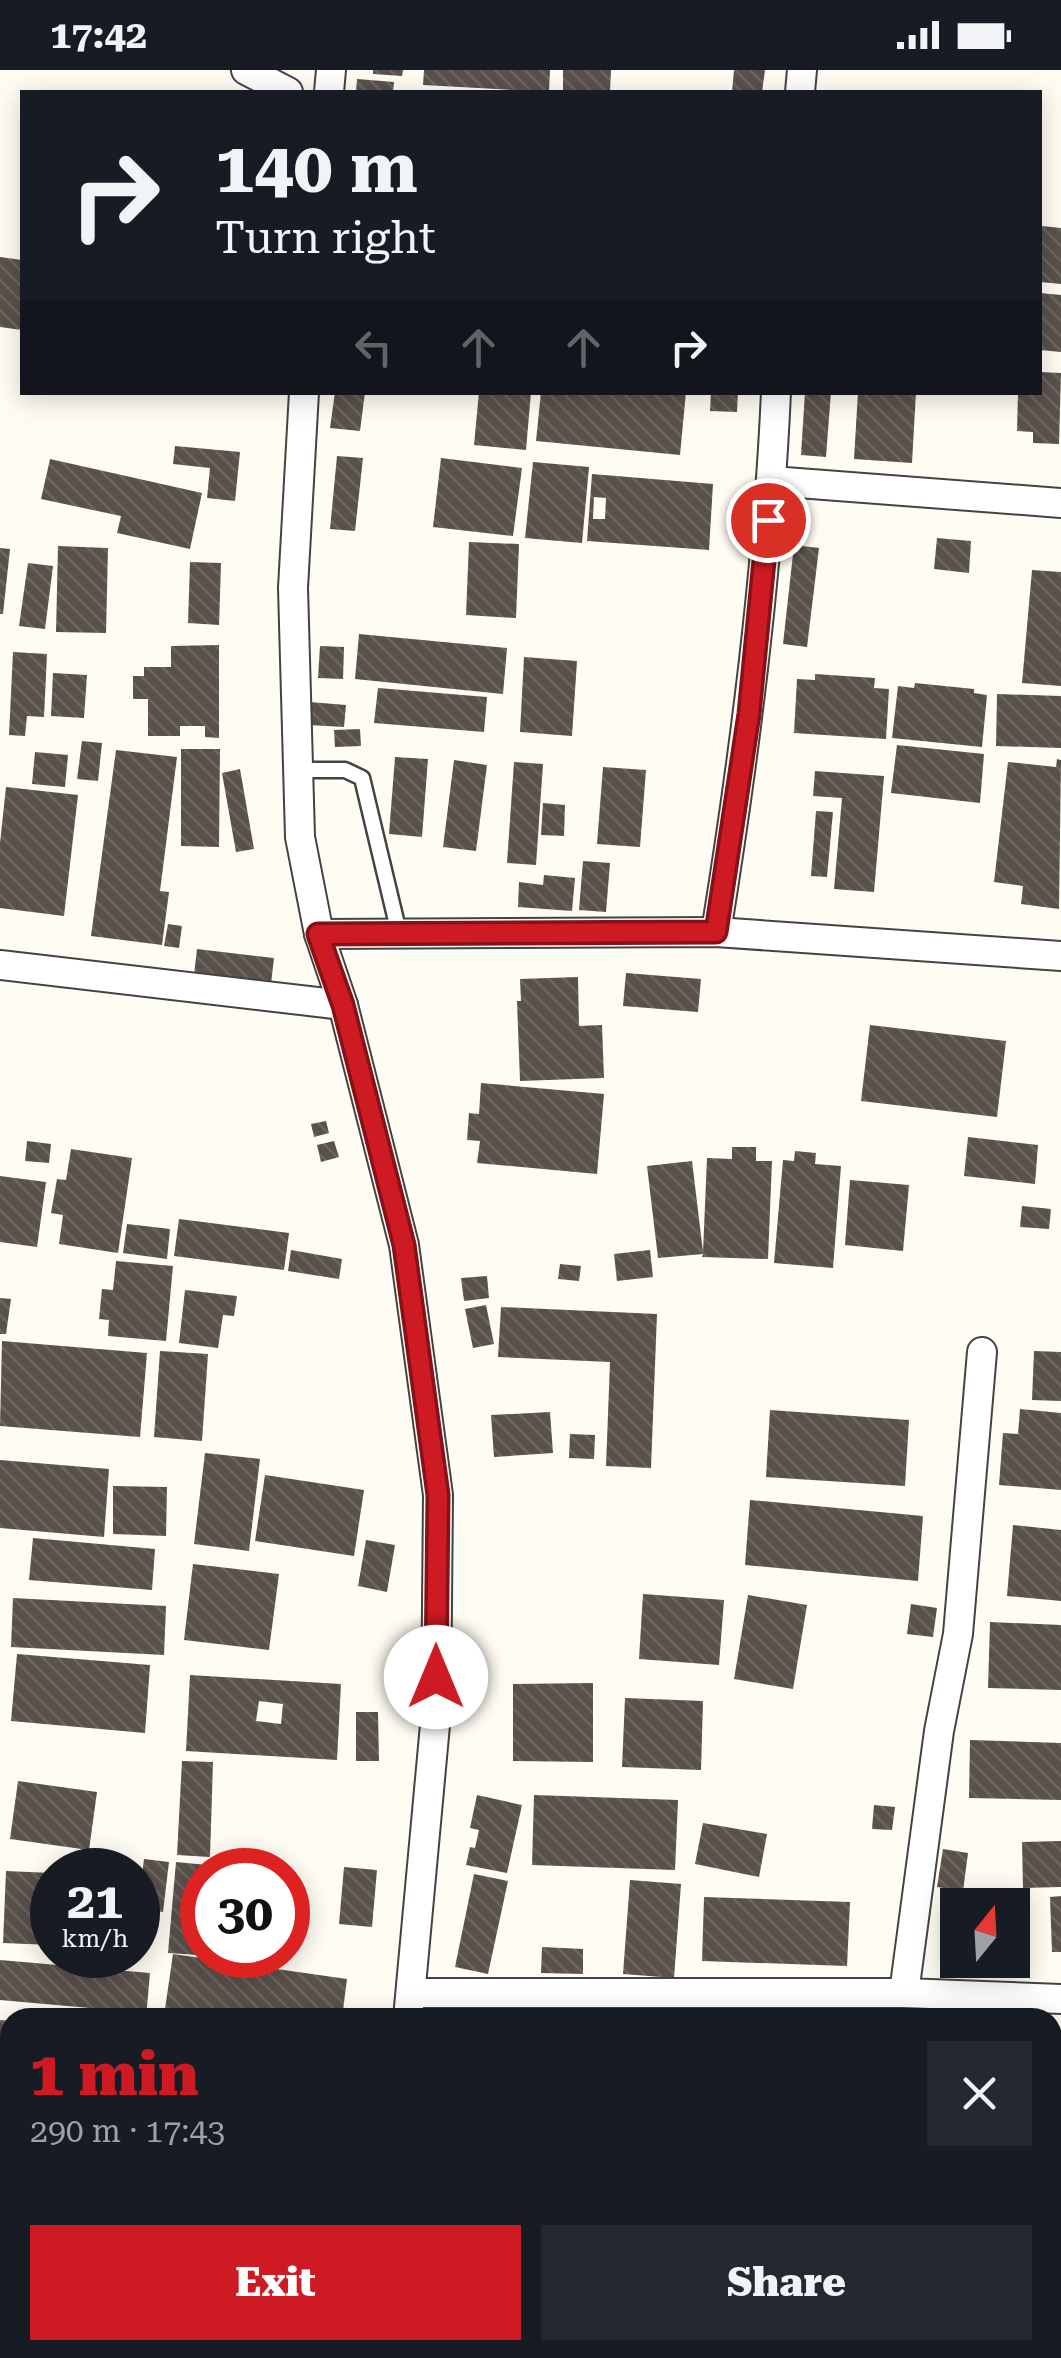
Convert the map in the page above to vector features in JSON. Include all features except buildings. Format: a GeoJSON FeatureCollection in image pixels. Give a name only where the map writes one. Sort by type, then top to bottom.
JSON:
{"type":"FeatureCollection","features":[{"type":"Feature","properties":{"kind":"street"},"geometry":{"type":"LineString","coordinates":[[246,70],[284,90]]}},
{"type":"Feature","properties":{"kind":"street"},"geometry":{"type":"LineString","coordinates":[[304,395],[293,588],[300,837],[318,934],[343,1005],[404,1245],[438,1495],[436,1714],[410,2006],[904,1993],[1061,1999]]}},
{"type":"Feature","properties":{"kind":"street"},"geometry":{"type":"LineString","coordinates":[[716,932],[749,714],[772,482],[776,395]]}},
{"type":"Feature","properties":{"kind":"street"},"geometry":{"type":"LineString","coordinates":[[772,482],[1061,503]]}},
{"type":"Feature","properties":{"kind":"street"},"geometry":{"type":"LineString","coordinates":[[318,934],[716,932],[1061,956]]}},
{"type":"Feature","properties":{"kind":"street"},"geometry":{"type":"LineString","coordinates":[[0,965],[343,1005]]}},
{"type":"Feature","properties":{"kind":"street"},"geometry":{"type":"LineString","coordinates":[[904,1993],[938,1731],[958,1634],[982,1352]]}},
{"type":"Feature","properties":{"kind":"lane"},"geometry":{"type":"LineString","coordinates":[[296,770],[345,770],[362,778],[399,934]]}},
{"type":"Feature","properties":{"kind":"route"},"geometry":{"type":"LineString","coordinates":[[436,1677],[438,1495],[404,1245],[343,1005],[318,934],[716,932],[749,714],[768,520]]}}]}
